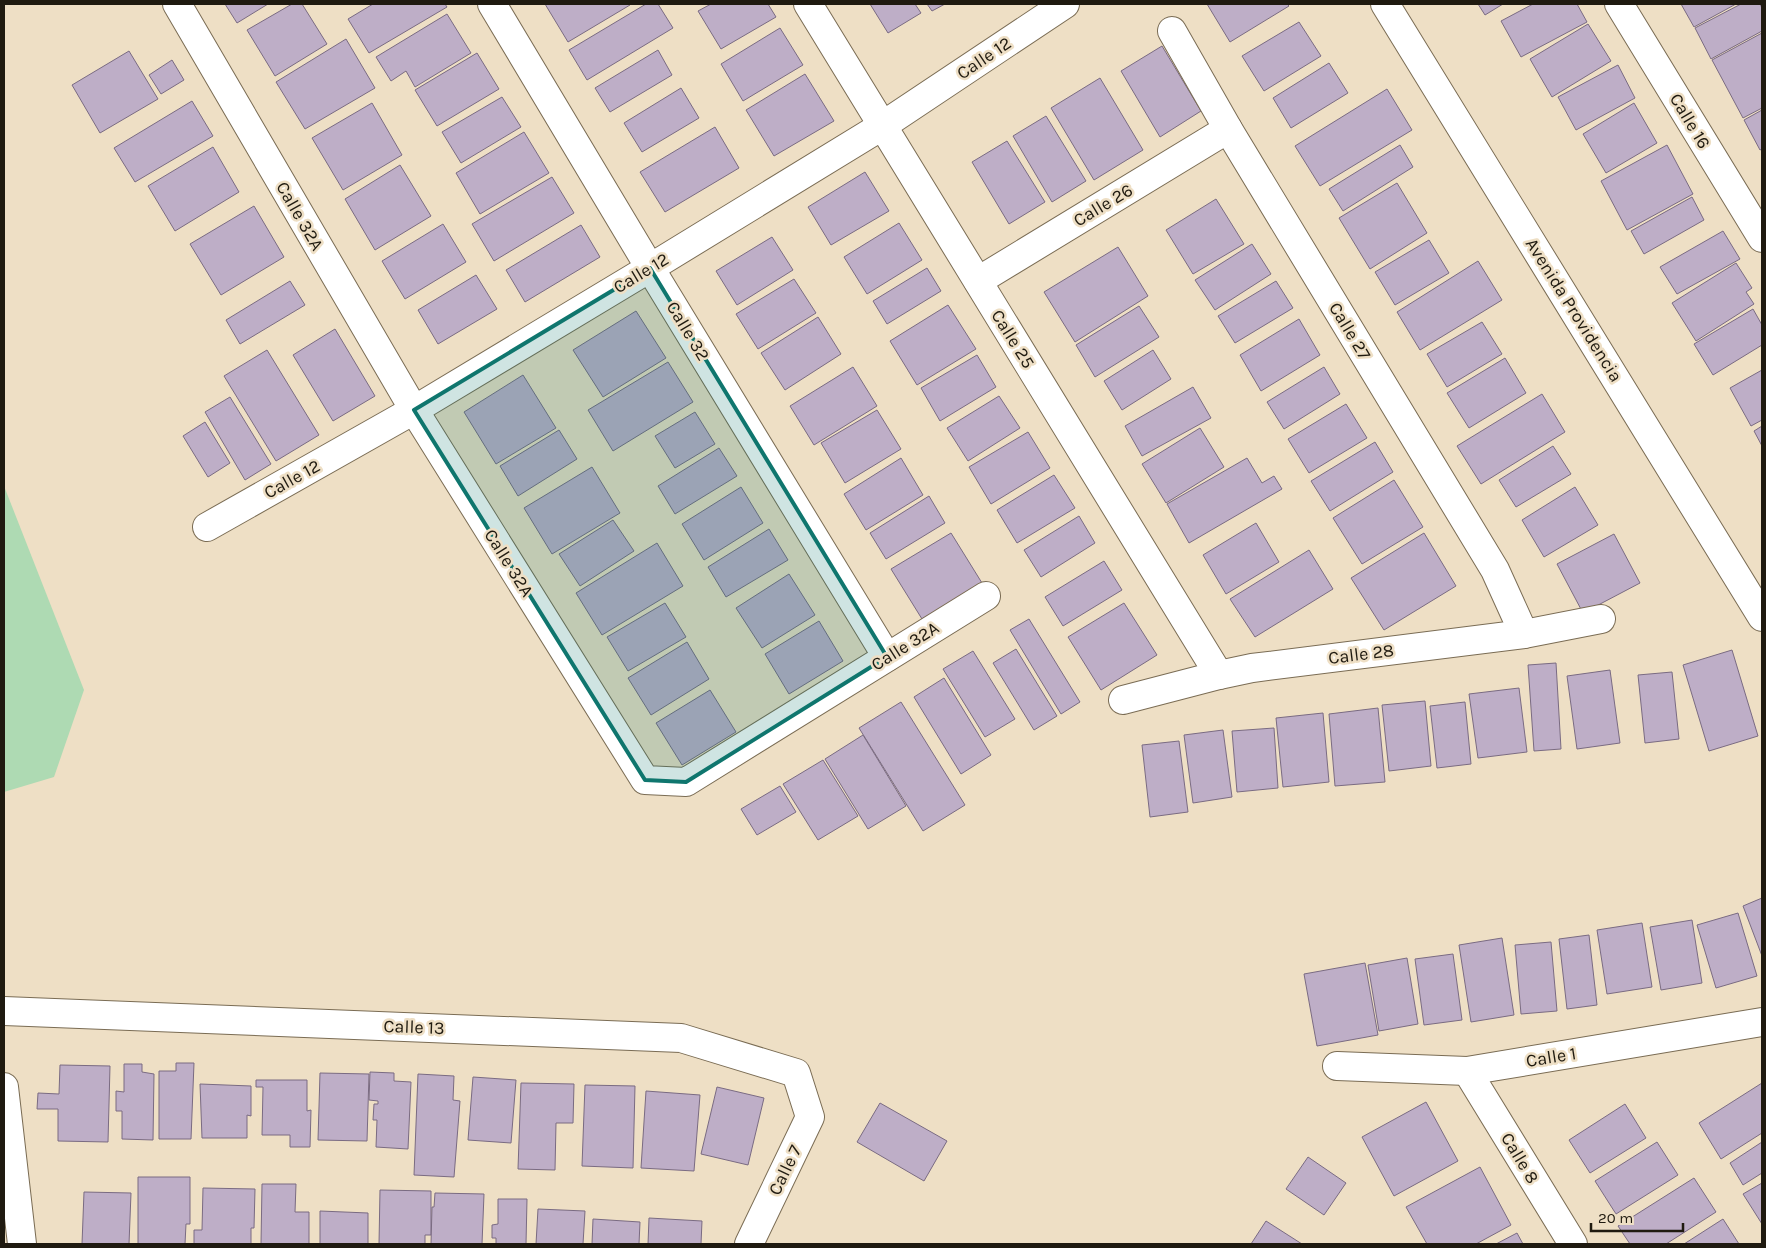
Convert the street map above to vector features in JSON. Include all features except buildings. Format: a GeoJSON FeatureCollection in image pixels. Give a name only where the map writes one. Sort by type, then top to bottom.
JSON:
{"type":"FeatureCollection","features":[{"type":"Feature","properties":{"kind":"street","name":"Calle 32A"},"geometry":{"type":"LineString","coordinates":[[177,4],[414,410],[645,780],[686,782],[986,596]]}},
{"type":"Feature","properties":{"kind":"street","name":"Calle 32"},"geometry":{"type":"LineString","coordinates":[[492,4],[650,268],[888,657]]}},
{"type":"Feature","properties":{"kind":"street","name":"Calle 25"},"geometry":{"type":"LineString","coordinates":[[808,4],[1219,675]]}},
{"type":"Feature","properties":{"kind":"street","name":"Calle 12"},"geometry":{"type":"LineString","coordinates":[[207,527],[414,410],[650,268],[882,126],[1065,4]]}},
{"type":"Feature","properties":{"kind":"street","name":"Avenida Providencia"},"geometry":{"type":"LineString","coordinates":[[1385,4],[1762,617]]}},
{"type":"Feature","properties":{"kind":"street","name":"Calle 16"},"geometry":{"type":"LineString","coordinates":[[1618,4],[1762,238]]}},
{"type":"Feature","properties":{"kind":"street","name":"Calle 27"},"geometry":{"type":"LineString","coordinates":[[1172,31],[1228,129],[1495,570],[1524,634]]}},
{"type":"Feature","properties":{"kind":"street","name":"Calle 26"},"geometry":{"type":"LineString","coordinates":[[978,281],[1228,129]]}},
{"type":"Feature","properties":{"kind":"street","name":"Calle 28"},"geometry":{"type":"LineString","coordinates":[[1123,700],[1252,668],[1524,634],[1600,619]]}},
{"type":"Feature","properties":{"kind":"street","name":"Calle 13"},"geometry":{"type":"LineString","coordinates":[[4,1011],[681,1038],[796,1073],[803,1095]]}},
{"type":"Feature","properties":{"kind":"street","name":"Calle 1"},"geometry":{"type":"LineString","coordinates":[[1337,1066],[1467,1071],[1762,1022]]}},
{"type":"Feature","properties":{"kind":"street","name":"Calle 8"},"geometry":{"type":"LineString","coordinates":[[1467,1071],[1573,1244]]}},
{"type":"Feature","properties":{"kind":"street"},"geometry":{"type":"LineString","coordinates":[[4,1087],[22,1244]]}},
{"type":"Feature","properties":{"kind":"street","name":"Calle 7"},"geometry":{"type":"LineString","coordinates":[[749,1244],[810,1117],[803,1095]]}},
{"type":"Feature","properties":{"kind":"highlighted area"},"geometry":{"type":"Polygon","coordinates":[[[650,268],[887,657],[686,782],[645,780],[414,410],[650,268]]]}},
{"type":"Feature","properties":{"kind":"green space"},"geometry":{"type":"Polygon","coordinates":[[[4,486],[84,690],[54,777],[4,792],[4,486]]]}}]}
